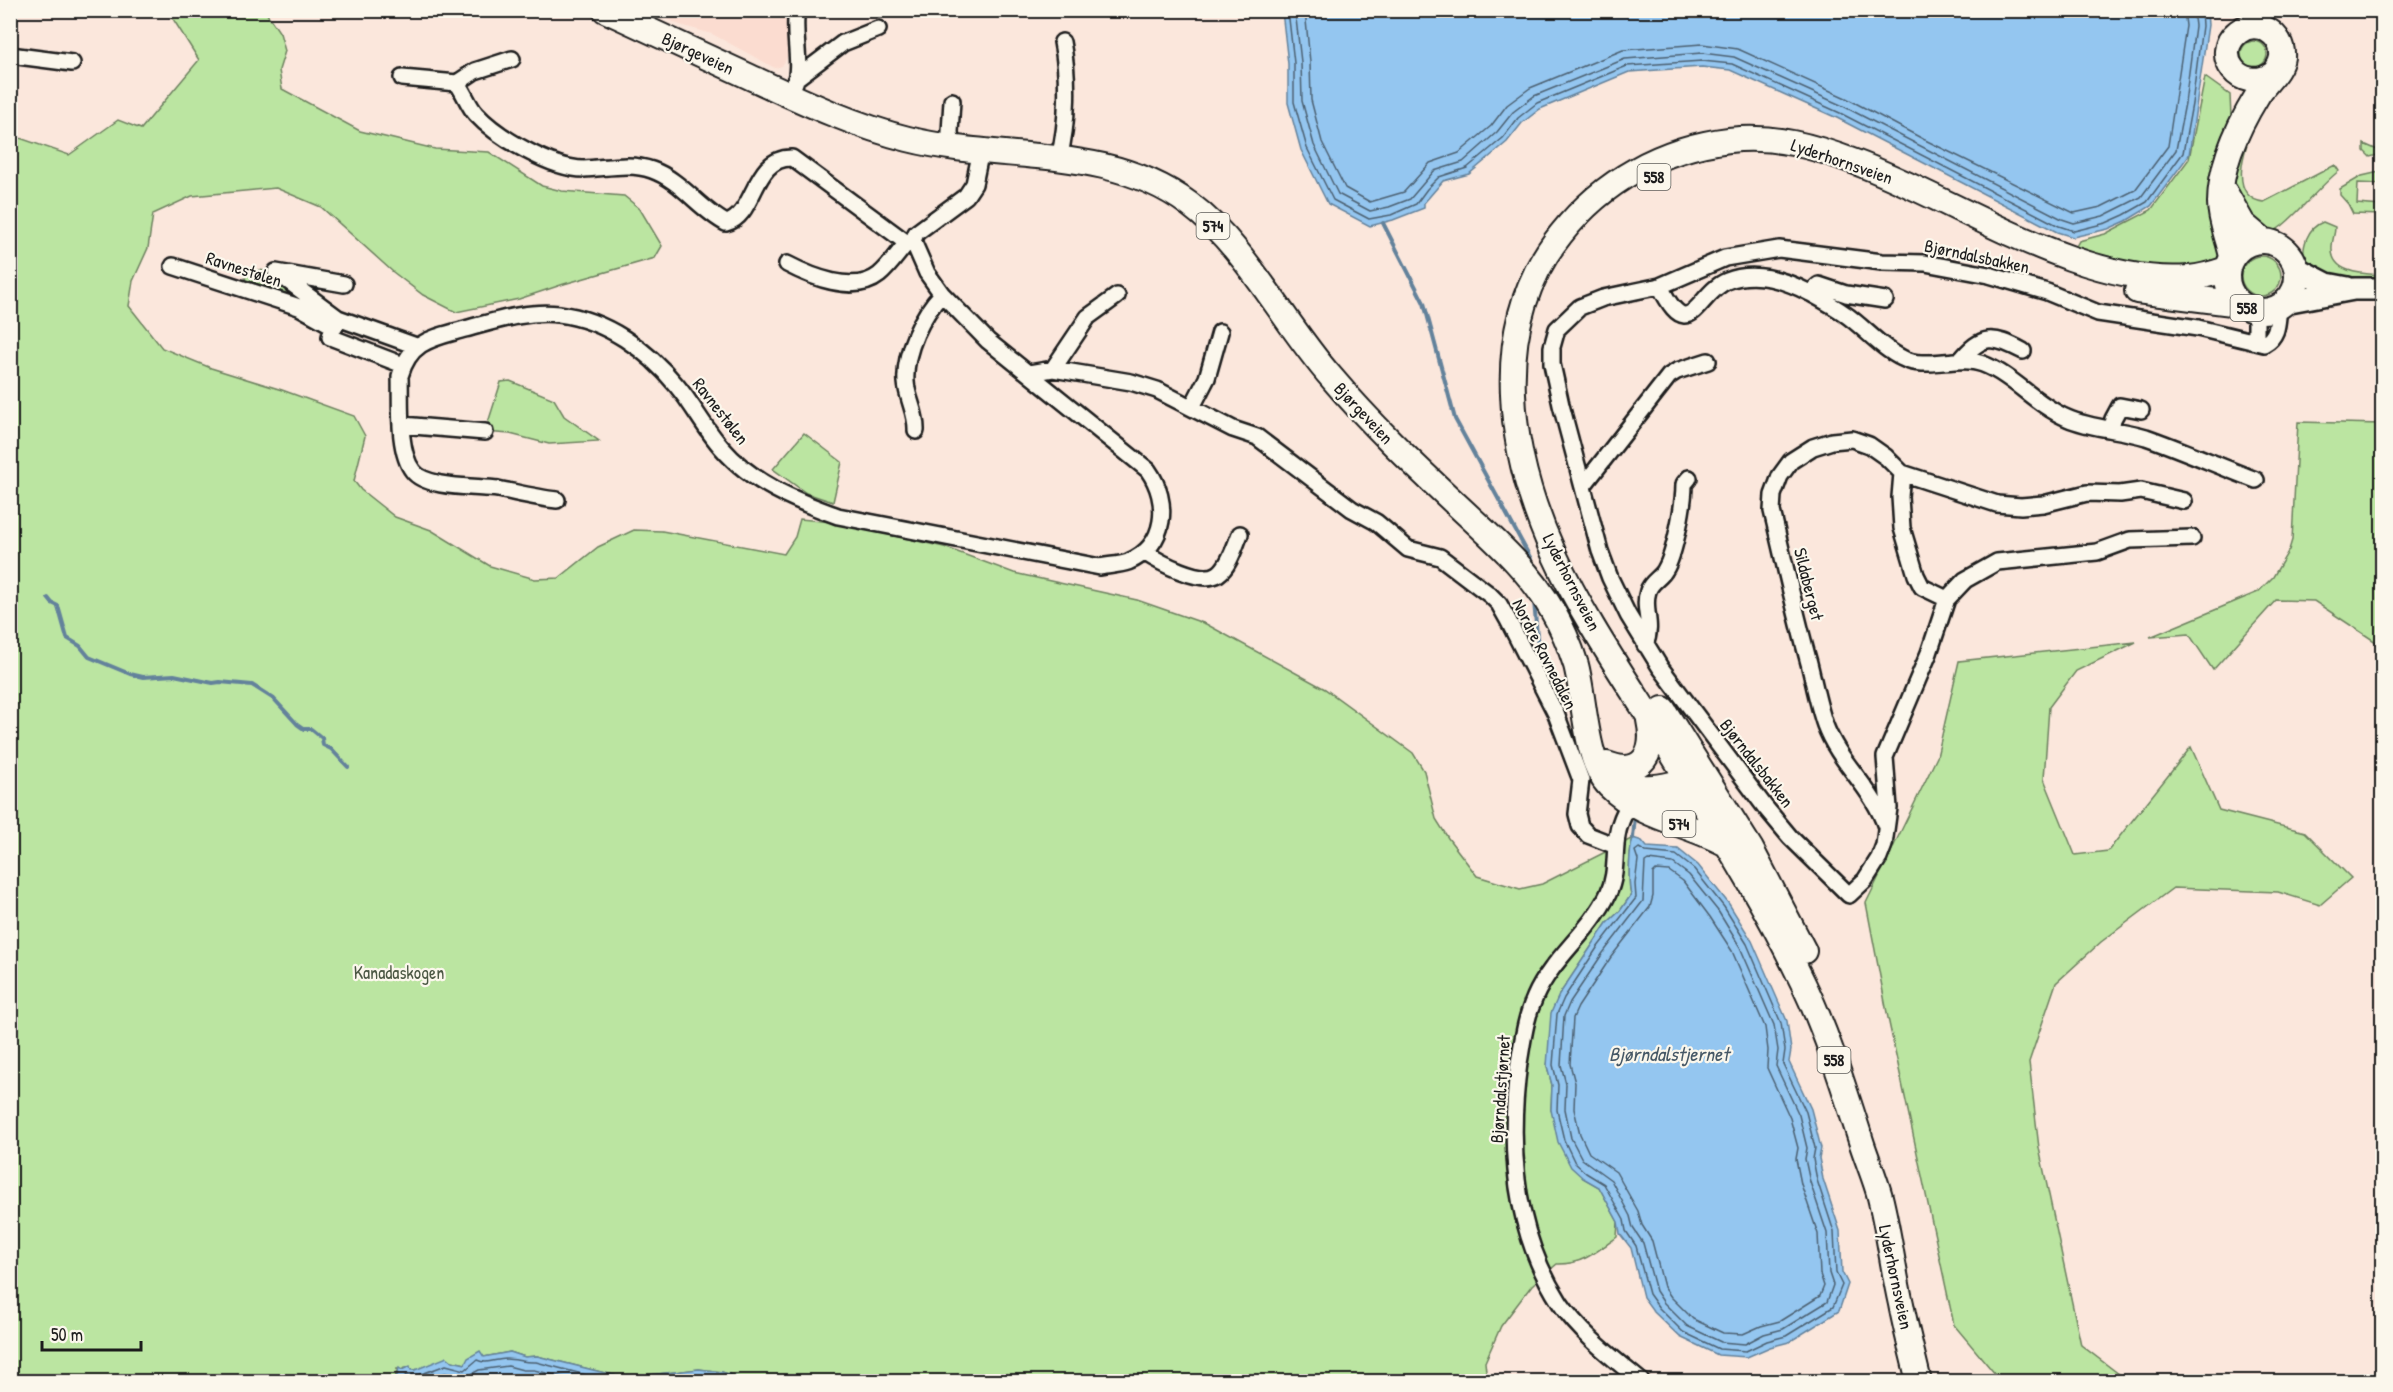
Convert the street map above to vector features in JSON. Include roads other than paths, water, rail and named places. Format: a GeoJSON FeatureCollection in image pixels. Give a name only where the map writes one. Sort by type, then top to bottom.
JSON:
{"type":"FeatureCollection","features":[{"type":"Feature","properties":{"kind":"main road","name":"Bjørgeveien"},"geometry":{"type":"LineString","coordinates":[[605,10],[795,87],[873,129],[910,140],[952,148],[1059,158],[1116,168],[1151,181],[1190,204],[1222,236],[1331,378],[1385,436],[1506,551],[1531,578],[1554,612],[1569,645],[1576,665],[1592,744],[1592,756],[1602,778],[1655,807],[1688,800],[1697,784]]}},
{"type":"Feature","properties":{"kind":"main road","name":"558"},"geometry":{"type":"LineString","coordinates":[[2236,137],[2237,75],[2232,70],[2227,57],[2229,44],[2239,21],[2252,26],[2266,20],[2282,48],[2281,62],[2257,95],[2236,137],[2222,184],[2220,204],[2230,263],[2228,285],[2235,298],[2265,306],[2295,286],[2296,268]]}},
{"type":"Feature","properties":{"kind":"main road"},"geometry":{"type":"LineString","coordinates":[[2237,75],[2251,81],[2273,74]]}},
{"type":"Feature","properties":{"kind":"main road","name":"Lyderhornsveien"},"geometry":{"type":"LineString","coordinates":[[1919,1382],[1901,1307],[1874,1173],[1872,1147],[1840,1040],[1816,978],[1776,894],[1649,717],[1581,605],[1553,553],[1526,475],[1512,400],[1512,375],[1517,332],[1524,306],[1536,276],[1555,241],[1585,206],[1610,186],[1647,164],[1689,148],[1732,140],[1778,140],[1819,150],[1872,168],[2035,243],[2091,263],[2145,276],[2170,279],[2193,278],[2230,263]]}},
{"type":"Feature","properties":{"kind":"main road","name":"Lyderhornsveien"},"geometry":{"type":"LineString","coordinates":[[1874,1173],[1804,984],[1624,648],[1581,577],[1546,496],[1533,441],[1528,390],[1529,360],[1538,310],[1547,285],[1560,261],[1593,219],[1634,188],[1674,169],[1712,158],[1738,154],[1779,156],[1866,182],[2011,249],[2087,278],[2147,292],[2265,306],[2354,290],[2382,289]]}},
{"type":"Feature","properties":{"kind":"main road"},"geometry":{"type":"LineString","coordinates":[[2222,184],[2240,220],[2263,241],[2284,249],[2296,268]]}},
{"type":"Feature","properties":{"kind":"main road","name":"558"},"geometry":{"type":"LineString","coordinates":[[2230,263],[2247,244],[2263,241]]}},
{"type":"Feature","properties":{"kind":"main road","name":"Lyderhornsveien"},"geometry":{"type":"LineString","coordinates":[[2296,268],[2327,284],[2354,290]]}},
{"type":"Feature","properties":{"kind":"main road"},"geometry":{"type":"LineString","coordinates":[[1607,764],[1617,767],[1633,767],[1645,758],[1652,741],[1649,717]]}},
{"type":"Feature","properties":{"kind":"main road","name":"Bjørgeveien"},"geometry":{"type":"LineString","coordinates":[[1592,744],[1607,764],[1623,778],[1642,811],[1707,834],[1728,845]]}},
{"type":"Feature","properties":{"kind":"street"},"geometry":{"type":"LineString","coordinates":[[795,87],[797,10]]}},
{"type":"Feature","properties":{"kind":"street"},"geometry":{"type":"LineString","coordinates":[[795,87],[838,47],[878,29]]}},
{"type":"Feature","properties":{"kind":"street"},"geometry":{"type":"LineString","coordinates":[[1059,158],[1067,83],[1062,42]]}},
{"type":"Feature","properties":{"kind":"street"},"geometry":{"type":"LineString","coordinates":[[10,55],[72,63]]}},
{"type":"Feature","properties":{"kind":"street"},"geometry":{"type":"LineString","coordinates":[[402,78],[457,82],[475,71],[512,59]]}},
{"type":"Feature","properties":{"kind":"street"},"geometry":{"type":"LineString","coordinates":[[457,82],[474,112],[486,123],[544,159],[560,165],[585,169],[638,166],[653,170],[669,179],[726,223],[732,221],[741,212],[771,164],[780,158],[792,158],[910,242],[942,294],[988,341],[1148,470],[1158,484],[1163,504],[1161,523],[1144,552],[1162,564],[1209,577],[1218,574],[1226,566],[1240,534]]}},
{"type":"Feature","properties":{"kind":"street"},"geometry":{"type":"LineString","coordinates":[[952,101],[950,132],[952,148]]}},
{"type":"Feature","properties":{"kind":"street"},"geometry":{"type":"LineString","coordinates":[[786,264],[813,278],[845,283],[866,282],[879,275],[916,233],[966,196],[974,184],[981,150]]}},
{"type":"Feature","properties":{"kind":"street","name":"Bjørndalsbakken"},"geometry":{"type":"LineString","coordinates":[[1887,829],[1879,858],[1865,880],[1849,895],[1790,837],[1765,807],[1645,645],[1610,578],[1600,550],[1552,364],[1552,347],[1557,329],[1580,307],[1603,298],[1660,286],[1725,258],[1779,249],[1802,250],[1882,262],[1925,263],[1989,275],[2047,292],[2098,313],[2198,328],[2264,344],[2276,333],[2265,306]]}},
{"type":"Feature","properties":{"kind":"street","name":"Ravnestølen"},"geometry":{"type":"LineString","coordinates":[[173,266],[299,307],[410,355]]}},
{"type":"Feature","properties":{"kind":"street","name":"Ravnestølen"},"geometry":{"type":"LineString","coordinates":[[336,322],[276,273],[344,284]]}},
{"type":"Feature","properties":{"kind":"street"},"geometry":{"type":"LineString","coordinates":[[1660,286],[1669,305],[1676,312],[1685,314],[1697,310],[1707,297],[1726,281],[1754,276],[1783,280],[1845,314],[1902,359],[1916,363],[1982,364],[2000,374],[2040,404],[2066,418],[2089,426],[2145,437],[2256,480]]}},
{"type":"Feature","properties":{"kind":"street"},"geometry":{"type":"LineString","coordinates":[[1810,293],[1819,285],[1846,294],[1885,300]]}},
{"type":"Feature","properties":{"kind":"street"},"geometry":{"type":"LineString","coordinates":[[916,431],[917,419],[906,383],[908,361],[922,321],[942,294]]}},
{"type":"Feature","properties":{"kind":"street"},"geometry":{"type":"LineString","coordinates":[[1053,369],[1089,317],[1117,296]]}},
{"type":"Feature","properties":{"kind":"street"},"geometry":{"type":"LineString","coordinates":[[2250,341],[2256,335],[2265,306]]}},
{"type":"Feature","properties":{"kind":"street","name":"Ravnestølen"},"geometry":{"type":"LineString","coordinates":[[410,355],[423,342],[442,335],[521,316],[559,314],[620,335],[645,354],[676,384],[723,448],[742,467],[768,486],[798,502],[838,516],[1100,567],[1127,563],[1144,552]]}},
{"type":"Feature","properties":{"kind":"street","name":"Ravnestølen"},"geometry":{"type":"LineString","coordinates":[[336,322],[330,337],[410,355]]}},
{"type":"Feature","properties":{"kind":"street"},"geometry":{"type":"LineString","coordinates":[[1192,407],[1207,378],[1220,332]]}},
{"type":"Feature","properties":{"kind":"street"},"geometry":{"type":"LineString","coordinates":[[1960,362],[1973,345],[1988,340],[2004,340],[2023,351]]}},
{"type":"Feature","properties":{"kind":"street"},"geometry":{"type":"LineString","coordinates":[[410,355],[400,376],[406,456],[413,472],[423,479],[445,484],[495,489],[557,500]]}},
{"type":"Feature","properties":{"kind":"street"},"geometry":{"type":"LineString","coordinates":[[1583,486],[1669,376],[1708,361]]}},
{"type":"Feature","properties":{"kind":"street","name":"Nordre Ravnedalen"},"geometry":{"type":"LineString","coordinates":[[1029,373],[1053,369],[1131,382],[1157,390],[1233,429],[1257,437],[1352,509],[1376,522],[1408,549],[1440,557],[1490,595],[1503,612],[1560,723],[1581,780],[1577,814],[1580,826],[1588,835],[1616,846]]}},
{"type":"Feature","properties":{"kind":"street"},"geometry":{"type":"LineString","coordinates":[[2111,429],[2120,406],[2141,410]]}},
{"type":"Feature","properties":{"kind":"street"},"geometry":{"type":"LineString","coordinates":[[402,425],[485,432]]}},
{"type":"Feature","properties":{"kind":"street","name":"Sildaberget"},"geometry":{"type":"LineString","coordinates":[[1887,829],[1876,804],[1834,744],[1825,724],[1772,511],[1773,495],[1780,476],[1791,461],[1813,447],[1832,441],[1852,439],[1869,445],[1886,457],[1902,473],[1997,504],[2021,506],[2043,504],[2087,493],[2120,494],[2140,491],[2184,501]]}},
{"type":"Feature","properties":{"kind":"street"},"geometry":{"type":"LineString","coordinates":[[1902,473],[1900,497],[1902,528],[1916,575],[1922,586],[1947,599]]}},
{"type":"Feature","properties":{"kind":"street"},"geometry":{"type":"LineString","coordinates":[[1645,645],[1650,624],[1646,600],[1648,590],[1667,566],[1684,505],[1684,484],[1689,478]]}},
{"type":"Feature","properties":{"kind":"street"},"geometry":{"type":"LineString","coordinates":[[1887,829],[1889,808],[1885,757],[1929,652],[1947,599],[1965,580],[1997,562],[2097,552],[2130,540],[2192,538]]}},
{"type":"Feature","properties":{"kind":"street","name":"Bjørndalstjørnet"},"geometry":{"type":"LineString","coordinates":[[1634,794],[1621,820],[1613,880],[1608,895],[1593,918],[1546,977],[1529,1010],[1523,1033],[1515,1101],[1515,1160],[1534,1254],[1551,1287],[1561,1304],[1585,1333],[1642,1382]]}},
{"type":"Feature","properties":{"kind":"water"},"geometry":{"type":"Polygon","coordinates":[[[1282,11],[2207,11],[2208,25],[2189,155],[2151,206],[2108,229],[2073,237],[2057,232],[1837,118],[1730,70],[1702,67],[1629,72],[1540,109],[1522,123],[1507,142],[1469,174],[1443,181],[1424,203],[1424,208],[1370,226],[1328,204],[1301,150],[1288,103],[1288,64],[1282,11]]]}},
{"type":"Feature","properties":{"kind":"water","name":"Bjørndalstjernet"},"geometry":{"type":"Polygon","coordinates":[[[1633,838],[1642,841],[1647,847],[1678,849],[1698,865],[1729,904],[1752,941],[1787,1021],[1791,1050],[1789,1062],[1811,1109],[1821,1148],[1819,1158],[1823,1179],[1840,1231],[1842,1272],[1848,1284],[1839,1311],[1789,1342],[1747,1357],[1718,1355],[1680,1337],[1654,1312],[1643,1297],[1631,1248],[1620,1234],[1618,1222],[1599,1187],[1583,1178],[1571,1167],[1558,1142],[1551,1110],[1552,1085],[1547,1066],[1551,1013],[1559,995],[1607,923],[1620,911],[1631,895],[1629,866],[1633,838]]]}},
{"type":"Feature","properties":{"kind":"water"},"geometry":{"type":"Polygon","coordinates":[[[480,1351],[484,1357],[510,1352],[525,1357],[537,1356],[625,1378],[699,1369],[722,1372],[750,1381],[384,1381],[388,1377],[396,1379],[399,1368],[402,1370],[410,1366],[411,1370],[415,1370],[447,1357],[452,1361],[465,1364],[468,1358],[480,1351]]]}},
{"type":"Feature","properties":{"kind":"waterway"},"geometry":{"type":"LineString","coordinates":[[1383,223],[1424,303],[1455,419],[1531,559],[1531,563]]}},
{"type":"Feature","properties":{"kind":"waterway"},"geometry":{"type":"LineString","coordinates":[[48,598],[58,606],[67,638],[80,646],[89,657],[143,677],[174,675],[213,683],[252,685],[274,699],[297,724],[304,729],[311,729],[322,738],[323,745],[331,749],[348,767]]}},
{"type":"Feature","properties":{"kind":"waterway"},"geometry":{"type":"LineString","coordinates":[[1534,601],[1540,671]]}},
{"type":"Feature","properties":{"kind":"waterway"},"geometry":{"type":"LineString","coordinates":[[1567,726],[1578,738]]}},
{"type":"Feature","properties":{"kind":"waterway"},"geometry":{"type":"LineString","coordinates":[[1633,838],[1635,816]]}},
{"type":"Feature","properties":{"kind":"park label","name":"Kanadaskogen"},"geometry":{"type":"Point","coordinates":[399,972]}}]}
